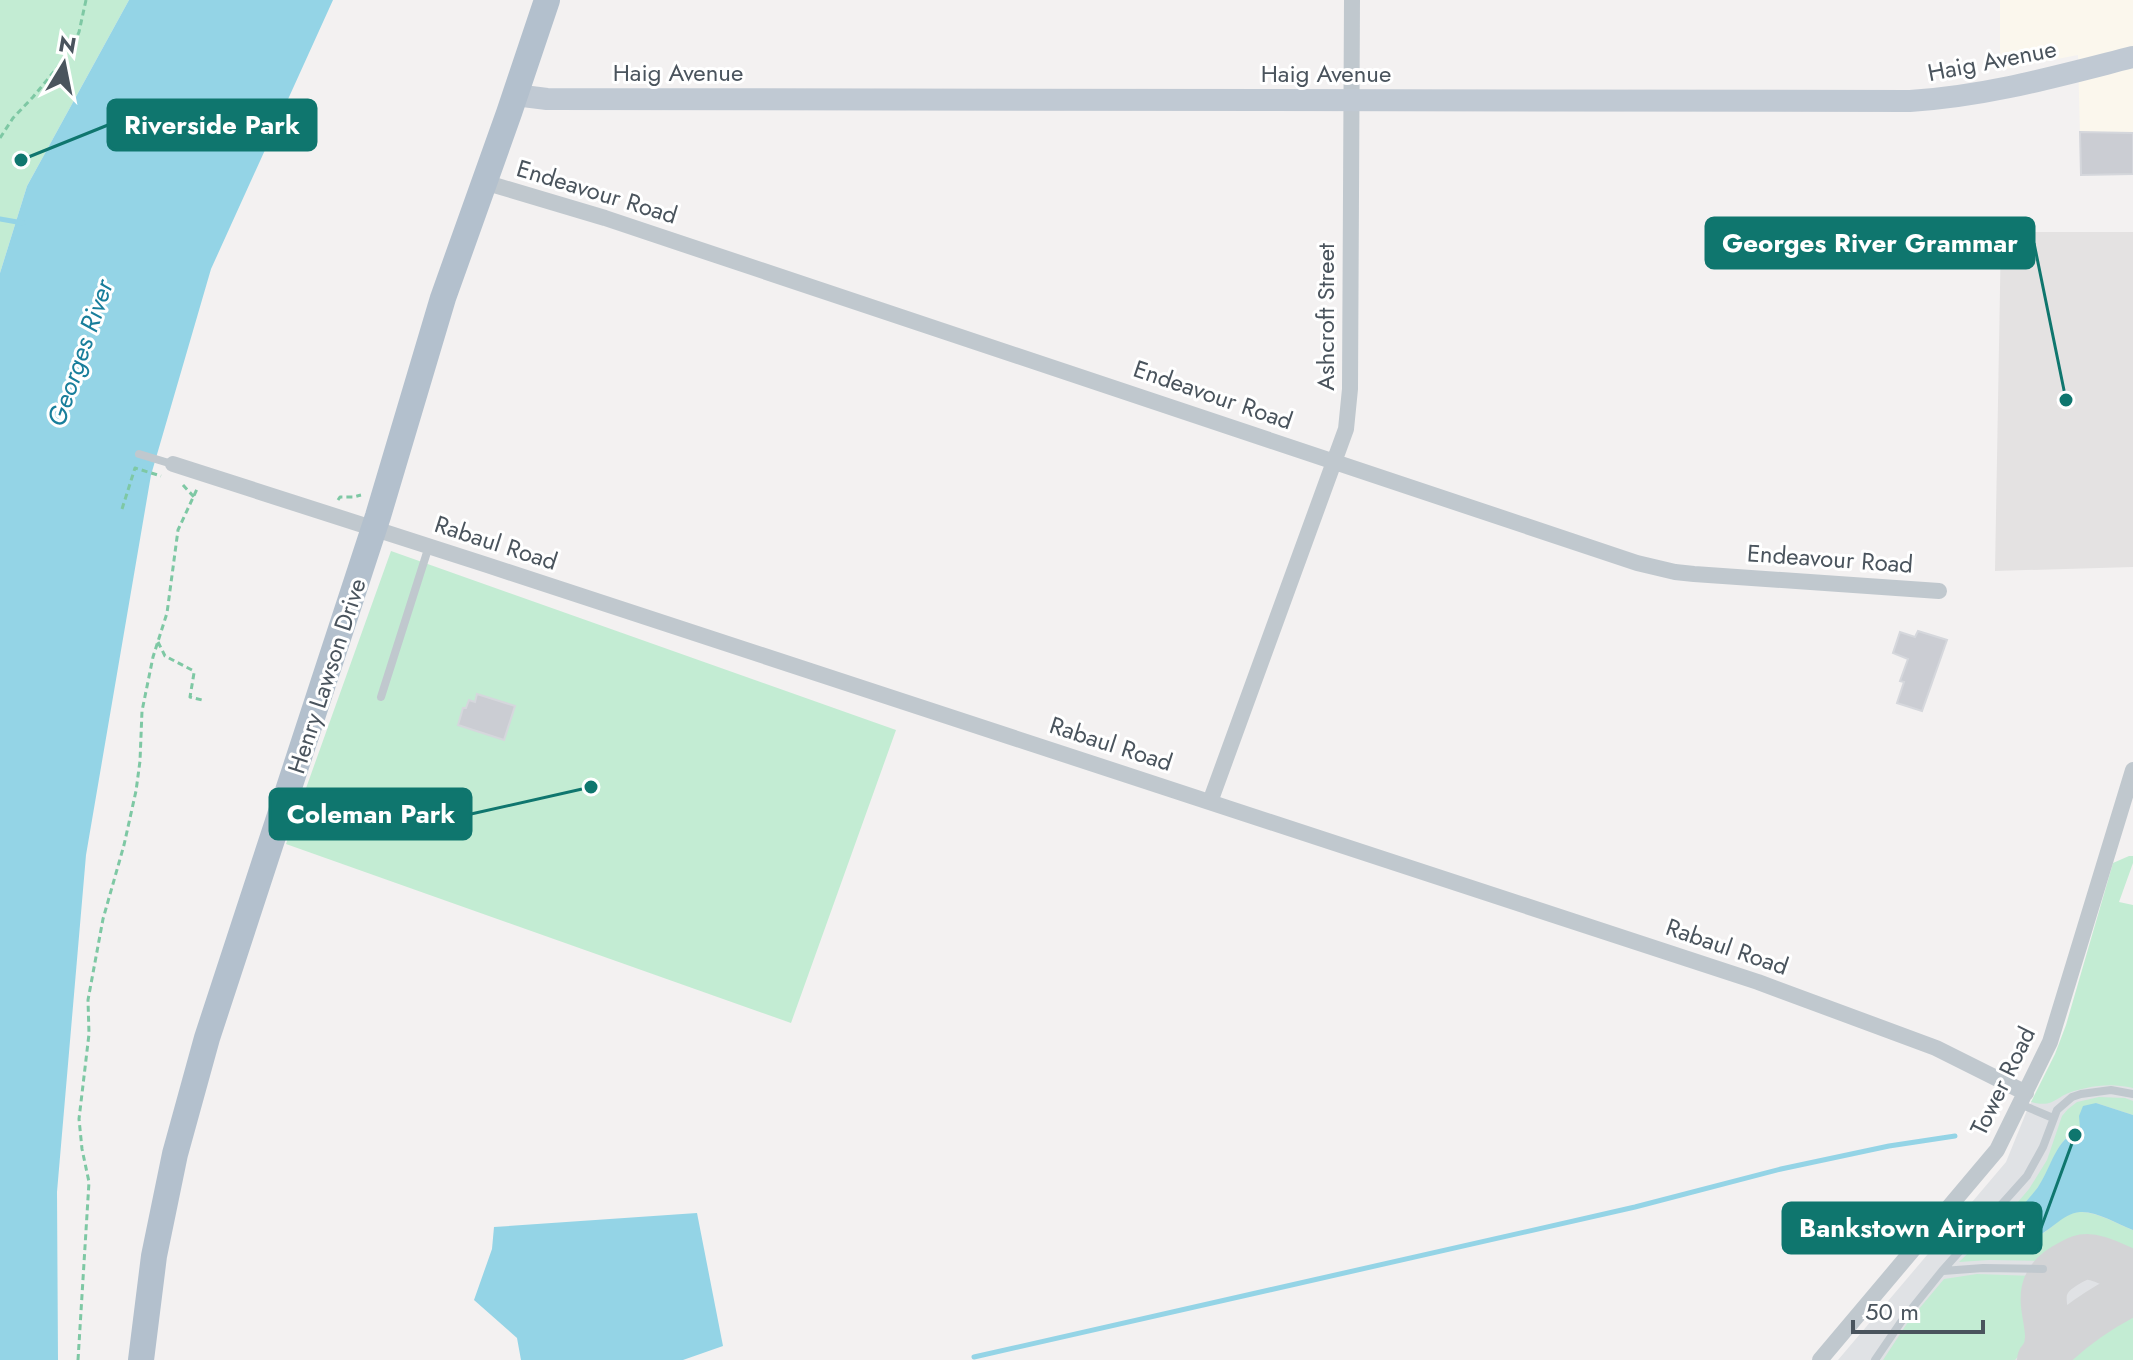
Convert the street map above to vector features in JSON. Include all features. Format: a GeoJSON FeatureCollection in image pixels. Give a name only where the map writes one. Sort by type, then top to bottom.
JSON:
{"type":"FeatureCollection","features":[{"type":"Feature","properties":{"kind":"main road","name":"Henry Lawson Drive"},"geometry":{"type":"LineString","coordinates":[[141,1360],[154,1256],[175,1154],[207,1038],[374,528],[443,298],[547,0]]}},
{"type":"Feature","properties":{"kind":"main road","name":"Haig Avenue"},"geometry":{"type":"LineString","coordinates":[[515,95],[547,99],[1929,100],[2004,89],[2133,57]]}},
{"type":"Feature","properties":{"kind":"street","name":"Ashcroft Street"},"geometry":{"type":"LineString","coordinates":[[1210,802],[1346,429],[1350,404],[1352,0]]}},
{"type":"Feature","properties":{"kind":"street","name":"Endeavour Road"},"geometry":{"type":"LineString","coordinates":[[484,182],[605,218],[1656,568],[1694,574],[1939,591]]}},
{"type":"Feature","properties":{"kind":"street","name":"Rabaul Road"},"geometry":{"type":"LineString","coordinates":[[173,464],[1758,982],[1936,1048],[2023,1099]]}},
{"type":"Feature","properties":{"kind":"street","name":"Tower Road"},"geometry":{"type":"LineString","coordinates":[[1820,1360],[1997,1150],[2055,1027],[2133,770]]}},
{"type":"Feature","properties":{"kind":"lane"},"geometry":{"type":"LineString","coordinates":[[139,454],[173,464]]}},
{"type":"Feature","properties":{"kind":"lane"},"geometry":{"type":"LineString","coordinates":[[381,697],[429,546]]}},
{"type":"Feature","properties":{"kind":"lane"},"geometry":{"type":"LineString","coordinates":[[1875,1360],[1942,1271],[2027,1176],[2043,1147],[2057,1110],[2081,1094],[2111,1090],[2133,1094]]}},
{"type":"Feature","properties":{"kind":"lane"},"geometry":{"type":"LineString","coordinates":[[2023,1099],[2053,1118]]}},
{"type":"Feature","properties":{"kind":"lane"},"geometry":{"type":"LineString","coordinates":[[1942,1271],[1998,1267],[2043,1269]]}},
{"type":"Feature","properties":{"kind":"path"},"geometry":{"type":"LineString","coordinates":[[0,138],[13,118],[71,51],[86,0]]}},
{"type":"Feature","properties":{"kind":"path"},"geometry":{"type":"LineString","coordinates":[[123,507],[133,471]]}},
{"type":"Feature","properties":{"kind":"path"},"geometry":{"type":"LineString","coordinates":[[78,1360],[89,1182],[79,1119],[89,1034],[87,1009],[103,919],[136,791],[142,711],[167,613],[178,530],[203,474]]}},
{"type":"Feature","properties":{"kind":"path"},"geometry":{"type":"LineString","coordinates":[[158,642],[165,656],[192,670],[190,697],[202,700]]}},
{"type":"Feature","properties":{"kind":"shaded area"},"geometry":{"type":"Polygon","coordinates":[[[2000,0],[2133,0],[2133,174],[2081,175],[2078,55],[2000,70],[2000,0]]]}},
{"type":"Feature","properties":{"kind":"shaded area"},"geometry":{"type":"Polygon","coordinates":[[[2001,232],[2133,232],[2133,567],[1995,571],[2001,232]]]}},
{"type":"Feature","properties":{"kind":"shaded area"},"geometry":{"type":"Polygon","coordinates":[[[2133,905],[2133,1360],[1838,1360],[2006,1162],[2028,1108],[2085,1006],[2133,905]]]}},
{"type":"Feature","properties":{"kind":"green space"},"geometry":{"type":"Polygon","coordinates":[[[0,0],[129,0],[27,186],[0,273],[0,0]]]}},
{"type":"Feature","properties":{"kind":"green space"},"geometry":{"type":"Polygon","coordinates":[[[391,551],[896,730],[791,1023],[286,844],[391,551]]]}},
{"type":"Feature","properties":{"kind":"green space"},"geometry":{"type":"Polygon","coordinates":[[[2133,856],[2133,863],[2119,902],[2133,905],[2133,1088],[2096,1086],[2067,1093],[2050,1103],[2031,1102],[2066,1025],[2113,863],[2133,856]]]}},
{"type":"Feature","properties":{"kind":"green space"},"geometry":{"type":"Polygon","coordinates":[[[2099,1097],[2133,1101],[2133,1115],[2096,1103],[2080,1128],[2060,1146],[2040,1184],[2016,1215],[2019,1233],[2037,1236],[2070,1214],[2092,1214],[2133,1230],[2133,1261],[2095,1246],[2078,1244],[2047,1261],[1959,1262],[2029,1189],[2047,1160],[2062,1116],[2077,1102],[2099,1097]]]}},
{"type":"Feature","properties":{"kind":"green space"},"geometry":{"type":"Polygon","coordinates":[[[1977,1274],[2034,1276],[2034,1333],[2030,1343],[2015,1360],[1883,1360],[1908,1322],[1944,1279],[1977,1274]]]}},
{"type":"Feature","properties":{"kind":"green space"},"geometry":{"type":"Polygon","coordinates":[[[2133,1312],[2133,1360],[2065,1360],[2108,1327],[2133,1312]]]}},
{"type":"Feature","properties":{"kind":"water","name":"Georges River"},"geometry":{"type":"Polygon","coordinates":[[[129,0],[333,0],[211,269],[151,475],[86,855],[57,1192],[58,1360],[0,1360],[0,273],[27,186],[129,0]]]}},
{"type":"Feature","properties":{"kind":"water"},"geometry":{"type":"Polygon","coordinates":[[[2096,1103],[2133,1115],[2133,1230],[2100,1216],[2080,1212],[2034,1237],[2020,1234],[2015,1222],[2020,1210],[2038,1187],[2059,1147],[2080,1128],[2079,1116],[2083,1106],[2096,1103]]]}},
{"type":"Feature","properties":{"kind":"water"},"geometry":{"type":"Polygon","coordinates":[[[697,1213],[723,1346],[683,1360],[521,1360],[517,1338],[474,1300],[492,1249],[494,1227],[697,1213]]]}},
{"type":"Feature","properties":{"kind":"building"},"geometry":{"type":"Polygon","coordinates":[[[2080,132],[2133,133],[2133,174],[2081,175],[2080,132]]]}},
{"type":"Feature","properties":{"kind":"building"},"geometry":{"type":"Polygon","coordinates":[[[1918,631],[1947,640],[1922,711],[1897,703],[1904,682],[1900,681],[1908,659],[1893,653],[1900,632],[1915,637],[1918,631]]]}},
{"type":"Feature","properties":{"kind":"building"},"geometry":{"type":"Polygon","coordinates":[[[477,694],[515,706],[504,740],[458,725],[463,708],[469,700],[475,702],[477,694]]]}},
{"type":"Feature","properties":{"kind":"waterway"},"geometry":{"type":"LineString","coordinates":[[0,219],[23,223]]}},
{"type":"Feature","properties":{"kind":"waterway"},"geometry":{"type":"LineString","coordinates":[[974,1357],[1635,1207],[1781,1169],[1889,1146],[1955,1136]]}},
{"type":"Feature","properties":{"kind":"taxiway"},"geometry":{"type":"LineString","coordinates":[[2042,1358],[2048,1334],[2045,1287],[2051,1277],[2071,1262],[2086,1257],[2133,1273]]}},
{"type":"Feature","properties":{"kind":"taxiway"},"geometry":{"type":"LineString","coordinates":[[2040,1360],[2084,1322],[2133,1292]]}},
{"type":"Feature","properties":{"kind":"place","name":"Riverside Park"},"geometry":{"type":"Point","coordinates":[21,160]}},
{"type":"Feature","properties":{"kind":"place","name":"Georges River Grammar"},"geometry":{"type":"Point","coordinates":[2066,400]}},
{"type":"Feature","properties":{"kind":"place","name":"Coleman Park"},"geometry":{"type":"Point","coordinates":[591,787]}},
{"type":"Feature","properties":{"kind":"place","name":"Bankstown Airport"},"geometry":{"type":"Point","coordinates":[2075,1135]}}]}
